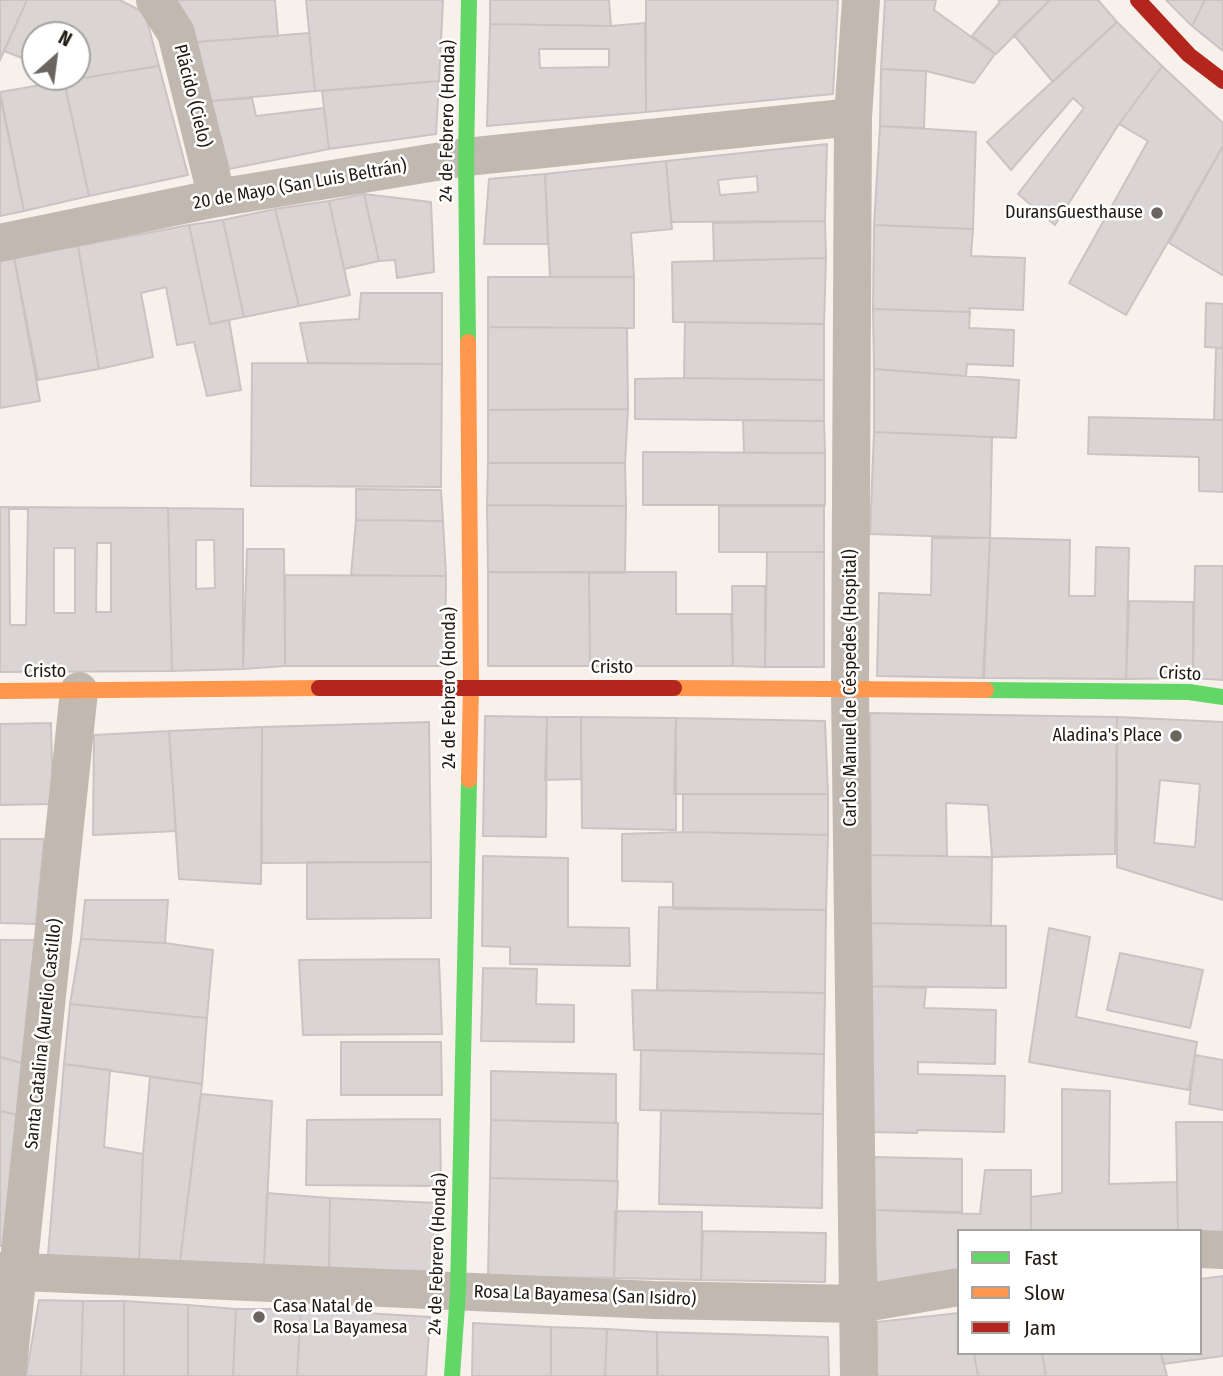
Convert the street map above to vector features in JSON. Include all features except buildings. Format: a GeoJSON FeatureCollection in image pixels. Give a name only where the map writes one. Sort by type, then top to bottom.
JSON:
{"type":"FeatureCollection","features":[{"type":"Feature","properties":{"kind":"street","name":"Plácido (Cielo)"},"geometry":{"type":"LineString","coordinates":[[155,0],[176,33],[217,198]]}},
{"type":"Feature","properties":{"kind":"street","name":"24 de Febrero (Honda)"},"geometry":{"type":"LineString","coordinates":[[452,1376],[458,1292],[471,686],[466,157],[469,0]]}},
{"type":"Feature","properties":{"kind":"street","name":"Carlos Manuel de Céspedes (Hospital)"},"geometry":{"type":"LineString","coordinates":[[859,1376],[850,689],[853,117],[861,0]]}},
{"type":"Feature","properties":{"kind":"street"},"geometry":{"type":"LineString","coordinates":[[1138,0],[1189,55],[1223,81]]}},
{"type":"Feature","properties":{"kind":"street","name":"20 de Mayo (San Luis Beltrán)"},"geometry":{"type":"LineString","coordinates":[[0,243],[217,198],[466,157],[853,117]]}},
{"type":"Feature","properties":{"kind":"street","name":"Cristo"},"geometry":{"type":"LineString","coordinates":[[0,691],[471,686],[1189,692],[1223,697]]}},
{"type":"Feature","properties":{"kind":"street","name":"Santa Catalina (Aurelio Castillo)"},"geometry":{"type":"LineString","coordinates":[[7,1376],[10,1271],[79,691]]}},
{"type":"Feature","properties":{"kind":"street"},"geometry":{"type":"LineString","coordinates":[[1202,1249],[1223,1250]]}},
{"type":"Feature","properties":{"kind":"street","name":"Rosa La Bayamesa (San Isidro)"},"geometry":{"type":"LineString","coordinates":[[10,1271],[654,1300],[858,1304],[957,1287]]}},
{"type":"Feature","properties":{"kind":"traffic: fast"},"geometry":{"type":"LineString","coordinates":[[468,342],[466,157],[469,0]]}},
{"type":"Feature","properties":{"kind":"traffic: fast"},"geometry":{"type":"LineString","coordinates":[[986,690],[1189,692],[1223,697]]}},
{"type":"Feature","properties":{"kind":"traffic: fast"},"geometry":{"type":"LineString","coordinates":[[452,1376],[458,1292],[469,780]]}},
{"type":"Feature","properties":{"kind":"traffic: slow"},"geometry":{"type":"LineString","coordinates":[[468,342],[471,686],[469,780]]}},
{"type":"Feature","properties":{"kind":"traffic: slow"},"geometry":{"type":"LineString","coordinates":[[0,691],[319,688]]}},
{"type":"Feature","properties":{"kind":"traffic: slow"},"geometry":{"type":"LineString","coordinates":[[674,688],[986,690]]}},
{"type":"Feature","properties":{"kind":"traffic: jam"},"geometry":{"type":"LineString","coordinates":[[1138,0],[1189,55],[1223,81]]}},
{"type":"Feature","properties":{"kind":"traffic: jam"},"geometry":{"type":"LineString","coordinates":[[319,688],[674,688]]}},
{"type":"Feature","properties":{"kind":"place","name":"DuransGuesthause"},"geometry":{"type":"Point","coordinates":[1157,213]}},
{"type":"Feature","properties":{"kind":"place","name":"Aladina's Place"},"geometry":{"type":"Point","coordinates":[1176,736]}},
{"type":"Feature","properties":{"kind":"place","name":"Casa Natal de Rosa La Bayamesa"},"geometry":{"type":"Point","coordinates":[259,1317]}}]}
